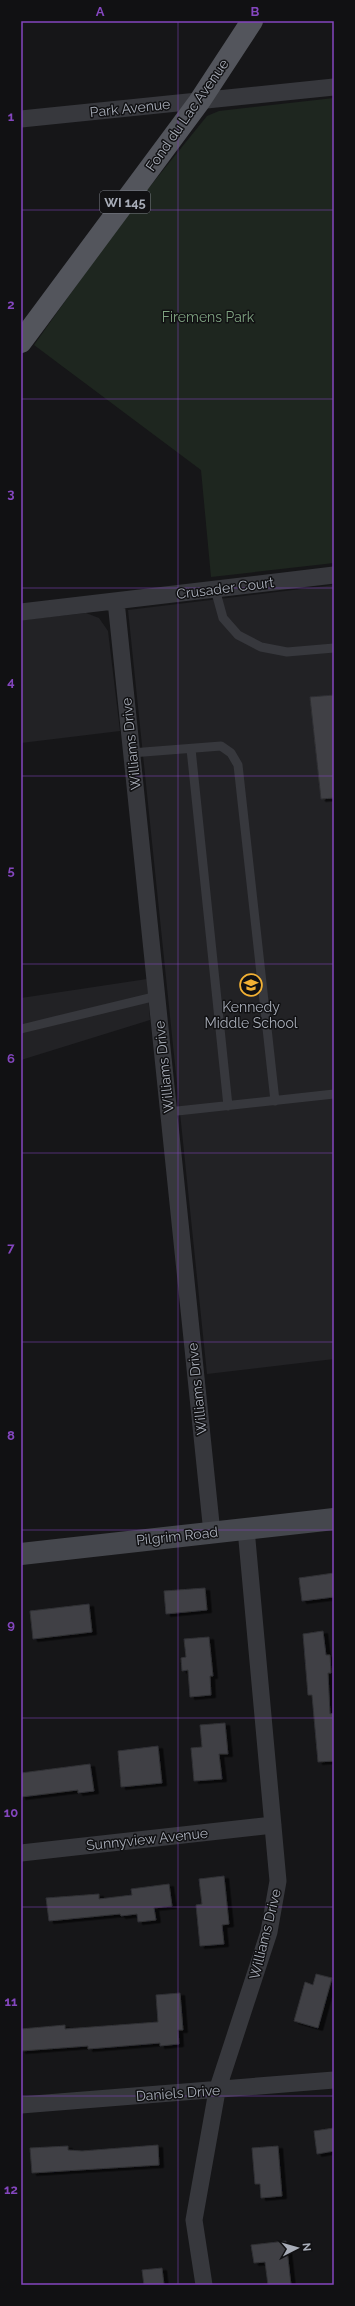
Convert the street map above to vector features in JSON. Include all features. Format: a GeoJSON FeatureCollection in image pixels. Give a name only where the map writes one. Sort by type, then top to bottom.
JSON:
{"type":"FeatureCollection","features":[{"type":"Feature","properties":{"kind":"main road","name":"Fond du Lac Avenue"},"geometry":{"type":"LineString","coordinates":[[21,342],[199,102],[252,21]]}},
{"type":"Feature","properties":{"kind":"street","name":"Park Avenue"},"geometry":{"type":"LineString","coordinates":[[21,119],[334,87]]}},
{"type":"Feature","properties":{"kind":"street","name":"Crusader Court"},"geometry":{"type":"LineString","coordinates":[[21,612],[334,575]]}},
{"type":"Feature","properties":{"kind":"street","name":"Williams Drive"},"geometry":{"type":"LineString","coordinates":[[116,601],[212,1532]]}},
{"type":"Feature","properties":{"kind":"street","name":"Pilgrim Road"},"geometry":{"type":"LineString","coordinates":[[21,1554],[334,1519]]}},
{"type":"Feature","properties":{"kind":"street","name":"Williams Drive"},"geometry":{"type":"LineString","coordinates":[[204,2285],[194,2220],[217,2091],[269,1932],[278,1881],[246,1529]]}},
{"type":"Feature","properties":{"kind":"street","name":"Sunnyview Avenue"},"geometry":{"type":"LineString","coordinates":[[21,1853],[273,1825]]}},
{"type":"Feature","properties":{"kind":"street","name":"Daniels Drive"},"geometry":{"type":"LineString","coordinates":[[21,2105],[217,2091],[334,2080]]}},
{"type":"Feature","properties":{"kind":"lane"},"geometry":{"type":"LineString","coordinates":[[215,589],[223,618],[238,636],[260,647],[287,652],[334,648]]}},
{"type":"Feature","properties":{"kind":"lane"},"geometry":{"type":"LineString","coordinates":[[132,753],[221,746],[231,753],[238,765],[275,1101]]}},
{"type":"Feature","properties":{"kind":"lane"},"geometry":{"type":"LineString","coordinates":[[191,749],[228,1106]]}},
{"type":"Feature","properties":{"kind":"lane"},"geometry":{"type":"LineString","coordinates":[[21,1029],[156,996]]}},
{"type":"Feature","properties":{"kind":"lane"},"geometry":{"type":"LineString","coordinates":[[168,1112],[334,1094]]}},
{"type":"Feature","properties":{"kind":"shaded area","name":"Kennedy Middle School"},"geometry":{"type":"Polygon","coordinates":[[[334,585],[334,1359],[207,1374],[128,610],[334,585]]]}},
{"type":"Feature","properties":{"kind":"shaded area"},"geometry":{"type":"Polygon","coordinates":[[[86,613],[99,618],[108,631],[120,731],[21,743],[21,620],[86,613]]]}},
{"type":"Feature","properties":{"kind":"shaded area"},"geometry":{"type":"Polygon","coordinates":[[[147,979],[150,1020],[21,1060],[21,998],[147,979]]]}},
{"type":"Feature","properties":{"kind":"green space","name":"Firemens Park"},"geometry":{"type":"Polygon","coordinates":[[[334,98],[334,563],[211,577],[201,470],[34,345],[122,221],[207,116],[219,111],[334,98]]]}},
{"type":"Feature","properties":{"kind":"building"},"geometry":{"type":"Polygon","coordinates":[[[334,695],[334,798],[321,799],[310,697],[334,695]]]}},
{"type":"Feature","properties":{"kind":"building"},"geometry":{"type":"Polygon","coordinates":[[[334,1573],[334,1597],[302,1601],[299,1578],[334,1573]]]}},
{"type":"Feature","properties":{"kind":"building"},"geometry":{"type":"Polygon","coordinates":[[[205,1588],[207,1610],[166,1614],[164,1591],[205,1588]]]}},
{"type":"Feature","properties":{"kind":"building"},"geometry":{"type":"Polygon","coordinates":[[[89,1604],[92,1632],[33,1639],[30,1611],[89,1604]]]}},
{"type":"Feature","properties":{"kind":"building"},"geometry":{"type":"Polygon","coordinates":[[[323,1631],[326,1655],[330,1655],[331,1673],[328,1673],[330,1714],[334,1713],[334,1761],[318,1762],[312,1695],[308,1695],[303,1634],[323,1631]]]}},
{"type":"Feature","properties":{"kind":"building"},"geometry":{"type":"Polygon","coordinates":[[[209,1637],[213,1676],[210,1676],[211,1695],[190,1697],[188,1670],[182,1671],[181,1658],[186,1657],[184,1639],[209,1637]]]}},
{"type":"Feature","properties":{"kind":"building"},"geometry":{"type":"Polygon","coordinates":[[[225,1723],[228,1754],[219,1754],[222,1779],[194,1781],[191,1748],[202,1747],[200,1725],[225,1723]]]}},
{"type":"Feature","properties":{"kind":"building"},"geometry":{"type":"Polygon","coordinates":[[[158,1746],[162,1783],[121,1787],[118,1751],[158,1746]]]}},
{"type":"Feature","properties":{"kind":"building"},"geometry":{"type":"Polygon","coordinates":[[[90,1764],[94,1791],[78,1793],[78,1790],[21,1797],[21,1773],[90,1764]]]}},
{"type":"Feature","properties":{"kind":"building"},"geometry":{"type":"Polygon","coordinates":[[[224,1876],[229,1924],[222,1925],[224,1944],[200,1946],[196,1905],[202,1904],[199,1879],[224,1876]]]}},
{"type":"Feature","properties":{"kind":"building"},"geometry":{"type":"Polygon","coordinates":[[[169,1884],[172,1906],[154,1908],[156,1920],[138,1922],[137,1914],[121,1916],[120,1914],[49,1921],[46,1898],[99,1894],[99,1899],[132,1895],[131,1889],[169,1884]]]}},
{"type":"Feature","properties":{"kind":"building"},"geometry":{"type":"Polygon","coordinates":[[[316,1974],[332,1978],[318,2028],[294,2021],[305,1982],[313,1985],[316,1974]]]}},
{"type":"Feature","properties":{"kind":"building"},"geometry":{"type":"Polygon","coordinates":[[[180,1993],[183,2030],[178,2030],[179,2044],[160,2046],[160,2043],[88,2049],[88,2046],[21,2051],[21,2029],[65,2025],[65,2029],[158,2022],[156,1995],[180,1993]]]}},
{"type":"Feature","properties":{"kind":"building"},"geometry":{"type":"Polygon","coordinates":[[[334,2128],[334,2151],[317,2154],[314,2131],[334,2128]]]}},
{"type":"Feature","properties":{"kind":"building"},"geometry":{"type":"Polygon","coordinates":[[[158,2145],[159,2165],[32,2173],[30,2148],[68,2146],[68,2150],[82,2151],[158,2145]]]}},
{"type":"Feature","properties":{"kind":"building"},"geometry":{"type":"Polygon","coordinates":[[[278,2146],[282,2196],[261,2198],[260,2184],[255,2184],[252,2148],[278,2146]]]}},
{"type":"Feature","properties":{"kind":"building"},"geometry":{"type":"Polygon","coordinates":[[[286,2241],[291,2285],[268,2285],[265,2262],[254,2263],[251,2245],[286,2241]]]}},
{"type":"Feature","properties":{"kind":"building"},"geometry":{"type":"Polygon","coordinates":[[[162,2268],[164,2285],[144,2285],[142,2270],[162,2268]]]}},
{"type":"Feature","properties":{"kind":"place","name":"Kennedy Middle School"},"geometry":{"type":"Point","coordinates":[251,985]}}]}
